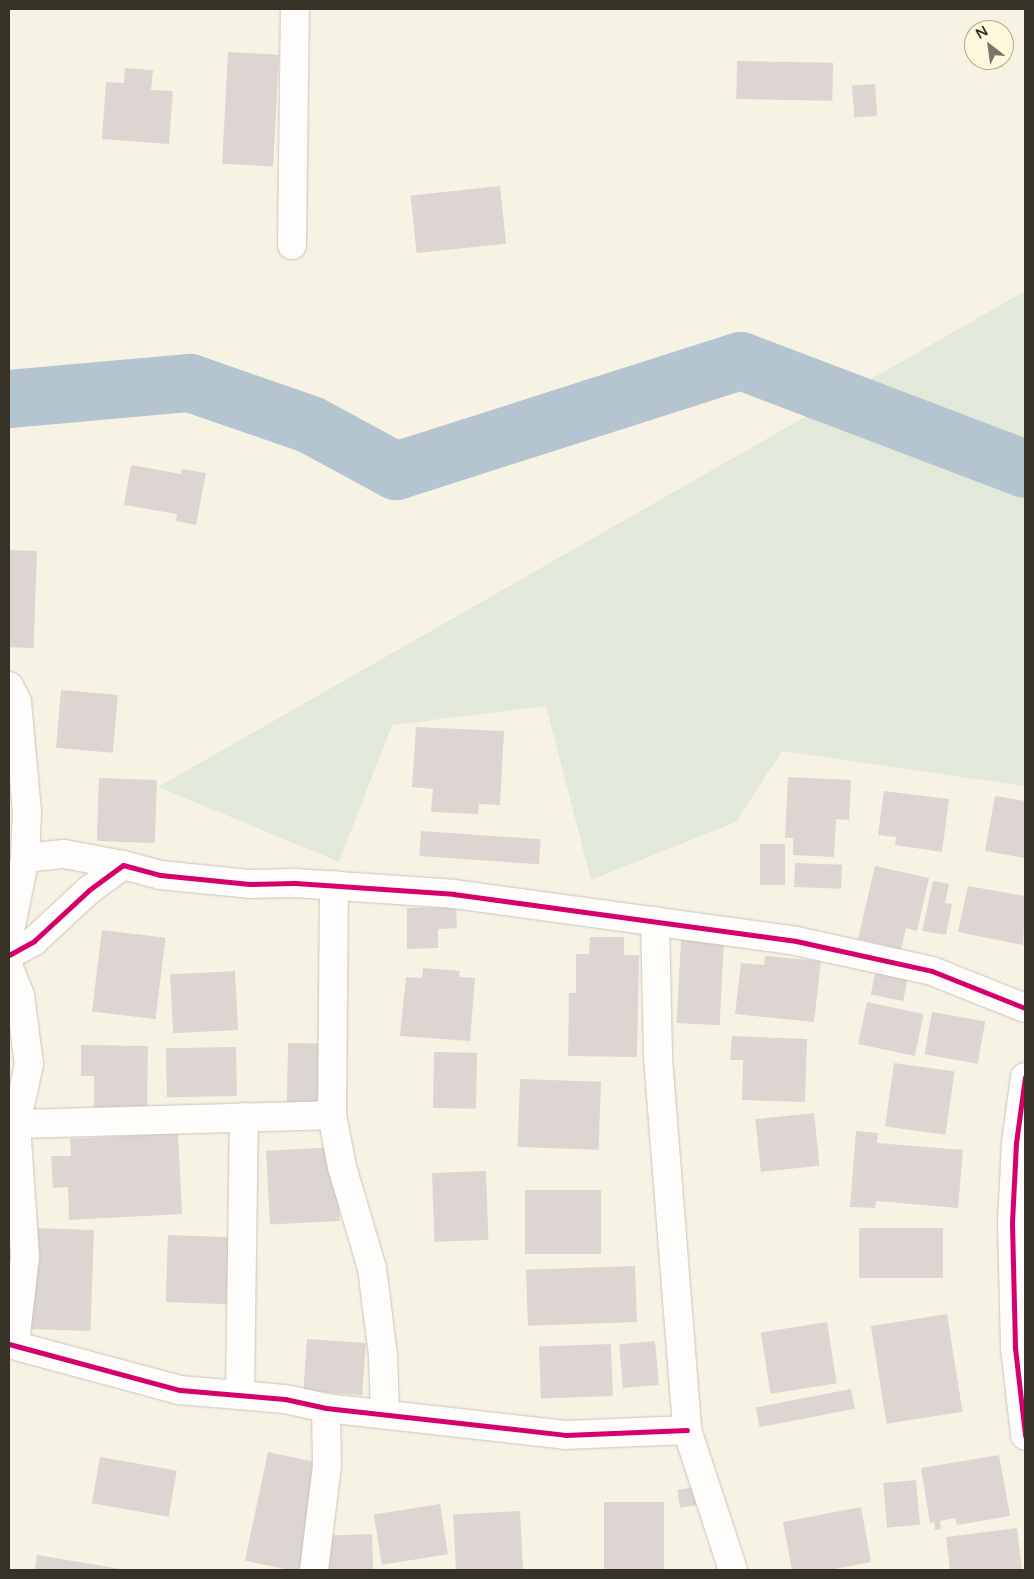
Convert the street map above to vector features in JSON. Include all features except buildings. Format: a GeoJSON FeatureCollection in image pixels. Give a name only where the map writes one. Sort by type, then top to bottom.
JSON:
{"type":"FeatureCollection","features":[{"type":"Feature","properties":{"kind":"street"},"geometry":{"type":"LineString","coordinates":[[292,245],[295,9]]}},
{"type":"Feature","properties":{"kind":"street"},"geometry":{"type":"LineString","coordinates":[[9,686],[17,702],[26,803],[25,858],[9,935]]}},
{"type":"Feature","properties":{"kind":"street"},"geometry":{"type":"LineString","coordinates":[[25,858],[64,854],[123,865],[160,875],[250,884],[334,885],[454,894],[796,941],[932,971],[1025,1008]]}},
{"type":"Feature","properties":{"kind":"street"},"geometry":{"type":"LineString","coordinates":[[9,954],[34,941],[90,890],[123,865]]}},
{"type":"Feature","properties":{"kind":"street"},"geometry":{"type":"LineString","coordinates":[[334,885],[332,1115],[344,1176],[372,1268],[383,1355],[385,1413]]}},
{"type":"Feature","properties":{"kind":"street"},"geometry":{"type":"LineString","coordinates":[[655,921],[658,1058],[687,1430],[733,1570]]}},
{"type":"Feature","properties":{"kind":"street"},"geometry":{"type":"LineString","coordinates":[[9,968],[20,995],[29,1064],[16,1124],[25,1257],[12,1343],[180,1390],[240,1395],[326,1408],[385,1413],[565,1435],[687,1430]]}},
{"type":"Feature","properties":{"kind":"street"},"geometry":{"type":"LineString","coordinates":[[1025,1077],[1016,1143],[1012,1223],[1014,1348],[1025,1435]]}},
{"type":"Feature","properties":{"kind":"street"},"geometry":{"type":"LineString","coordinates":[[16,1124],[332,1115]]}},
{"type":"Feature","properties":{"kind":"street"},"geometry":{"type":"LineString","coordinates":[[240,1395],[244,1117]]}},
{"type":"Feature","properties":{"kind":"street"},"geometry":{"type":"LineString","coordinates":[[314,1570],[327,1466],[326,1408]]}},
{"type":"Feature","properties":{"kind":"green space"},"geometry":{"type":"Polygon","coordinates":[[[1025,291],[1025,786],[782,751],[736,822],[591,880],[546,706],[392,725],[339,862],[158,787],[1025,291]]]}},
{"type":"Feature","properties":{"kind":"waterway"},"geometry":{"type":"LineString","coordinates":[[9,399],[190,383],[311,425],[396,471],[741,361],[1025,469]]}},
{"type":"Feature","properties":{"kind":"cycle path"},"geometry":{"type":"LineString","coordinates":[[9,955],[34,941],[89,890],[123,865],[160,875],[250,884],[294,883],[454,894],[796,941],[932,971],[1025,1008]]}},
{"type":"Feature","properties":{"kind":"cycle path"},"geometry":{"type":"LineString","coordinates":[[1025,1077],[1016,1143],[1012,1223],[1015,1348],[1025,1435]]}},
{"type":"Feature","properties":{"kind":"cycle path"},"geometry":{"type":"LineString","coordinates":[[9,1344],[180,1390],[285,1399],[326,1408],[565,1435],[687,1430]]}}]}
